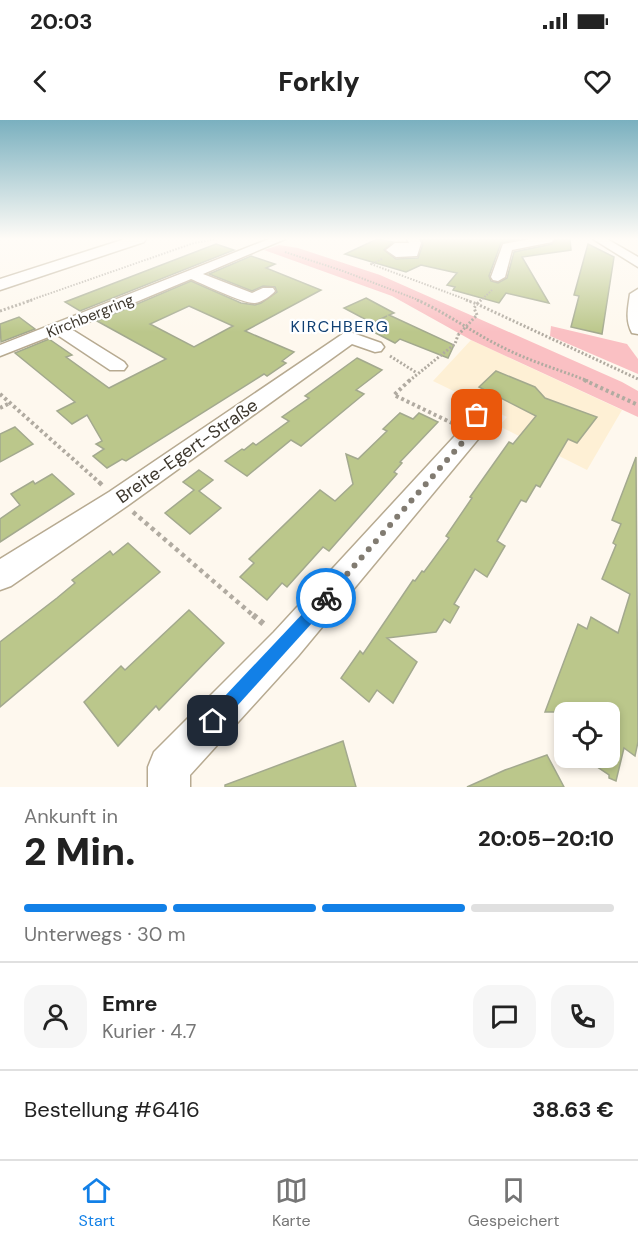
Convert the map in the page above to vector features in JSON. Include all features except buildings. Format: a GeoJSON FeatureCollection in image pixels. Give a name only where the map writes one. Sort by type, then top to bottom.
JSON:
{"type":"FeatureCollection","features":[{"type":"Feature","properties":{"kind":"main road"},"geometry":{"type":"LineString","coordinates":[[0,285],[45,270]]}},
{"type":"Feature","properties":{"kind":"street","name":"Kirchbergring"},"geometry":{"type":"LineString","coordinates":[[0,351],[204,270]]}},
{"type":"Feature","properties":{"kind":"street"},"geometry":{"type":"LineString","coordinates":[[496,282],[500,270]]}},
{"type":"Feature","properties":{"kind":"street"},"geometry":{"type":"LineString","coordinates":[[192,275],[253,299],[268,291]]}},
{"type":"Feature","properties":{"kind":"street"},"geometry":{"type":"LineString","coordinates":[[638,294],[635,316],[638,329]]}},
{"type":"Feature","properties":{"kind":"street"},"geometry":{"type":"LineString","coordinates":[[58,328],[117,366]]}},
{"type":"Feature","properties":{"kind":"street","name":"Breite-Egert-Straße"},"geometry":{"type":"LineString","coordinates":[[0,576],[118,499],[350,337],[375,347]]}},
{"type":"Feature","properties":{"kind":"street"},"geometry":{"type":"LineString","coordinates":[[169,787],[169,767],[286,644],[474,423]]}},
{"type":"Feature","properties":{"kind":"path"},"geometry":{"type":"LineString","coordinates":[[0,311],[117,270]]}},
{"type":"Feature","properties":{"kind":"path"},"geometry":{"type":"LineString","coordinates":[[340,270],[440,310],[466,328],[503,348],[593,383],[638,405]]}},
{"type":"Feature","properties":{"kind":"path"},"geometry":{"type":"LineString","coordinates":[[388,270],[477,304],[638,379]]}},
{"type":"Feature","properties":{"kind":"path"},"geometry":{"type":"LineString","coordinates":[[474,423],[394,395],[417,373],[455,344],[458,335],[477,315],[474,308],[496,282]]}},
{"type":"Feature","properties":{"kind":"path"},"geometry":{"type":"LineString","coordinates":[[375,347],[417,373]]}},
{"type":"Feature","properties":{"kind":"path"},"geometry":{"type":"LineString","coordinates":[[0,394],[286,644]]}},
{"type":"Feature","properties":{"kind":"path"},"geometry":{"type":"LineString","coordinates":[[0,408],[10,403]]}},
{"type":"Feature","properties":{"kind":"shaded area"},"geometry":{"type":"Polygon","coordinates":[[[320,270],[365,270],[380,275],[622,382],[638,391],[638,417],[471,340],[392,296],[320,270]]]}},
{"type":"Feature","properties":{"kind":"shaded area"},"geometry":{"type":"Polygon","coordinates":[[[551,326],[627,344],[638,359],[638,374],[550,336],[551,326]]]}},
{"type":"Feature","properties":{"kind":"shaded area"},"geometry":{"type":"Polygon","coordinates":[[[471,340],[622,410],[587,470],[499,426],[507,417],[433,381],[471,340]]]}},
{"type":"Feature","properties":{"kind":"way so far"},"geometry":{"type":"LineString","coordinates":[[326,598],[476,427],[477,415]]}},
{"type":"Feature","properties":{"kind":"district","name":"KIRCHBERG"},"geometry":{"type":"Point","coordinates":[340,326]}},
{"type":"Feature","properties":{"kind":"route"},"geometry":{"type":"LineString","coordinates":[[213,721],[326,598]]}}]}
